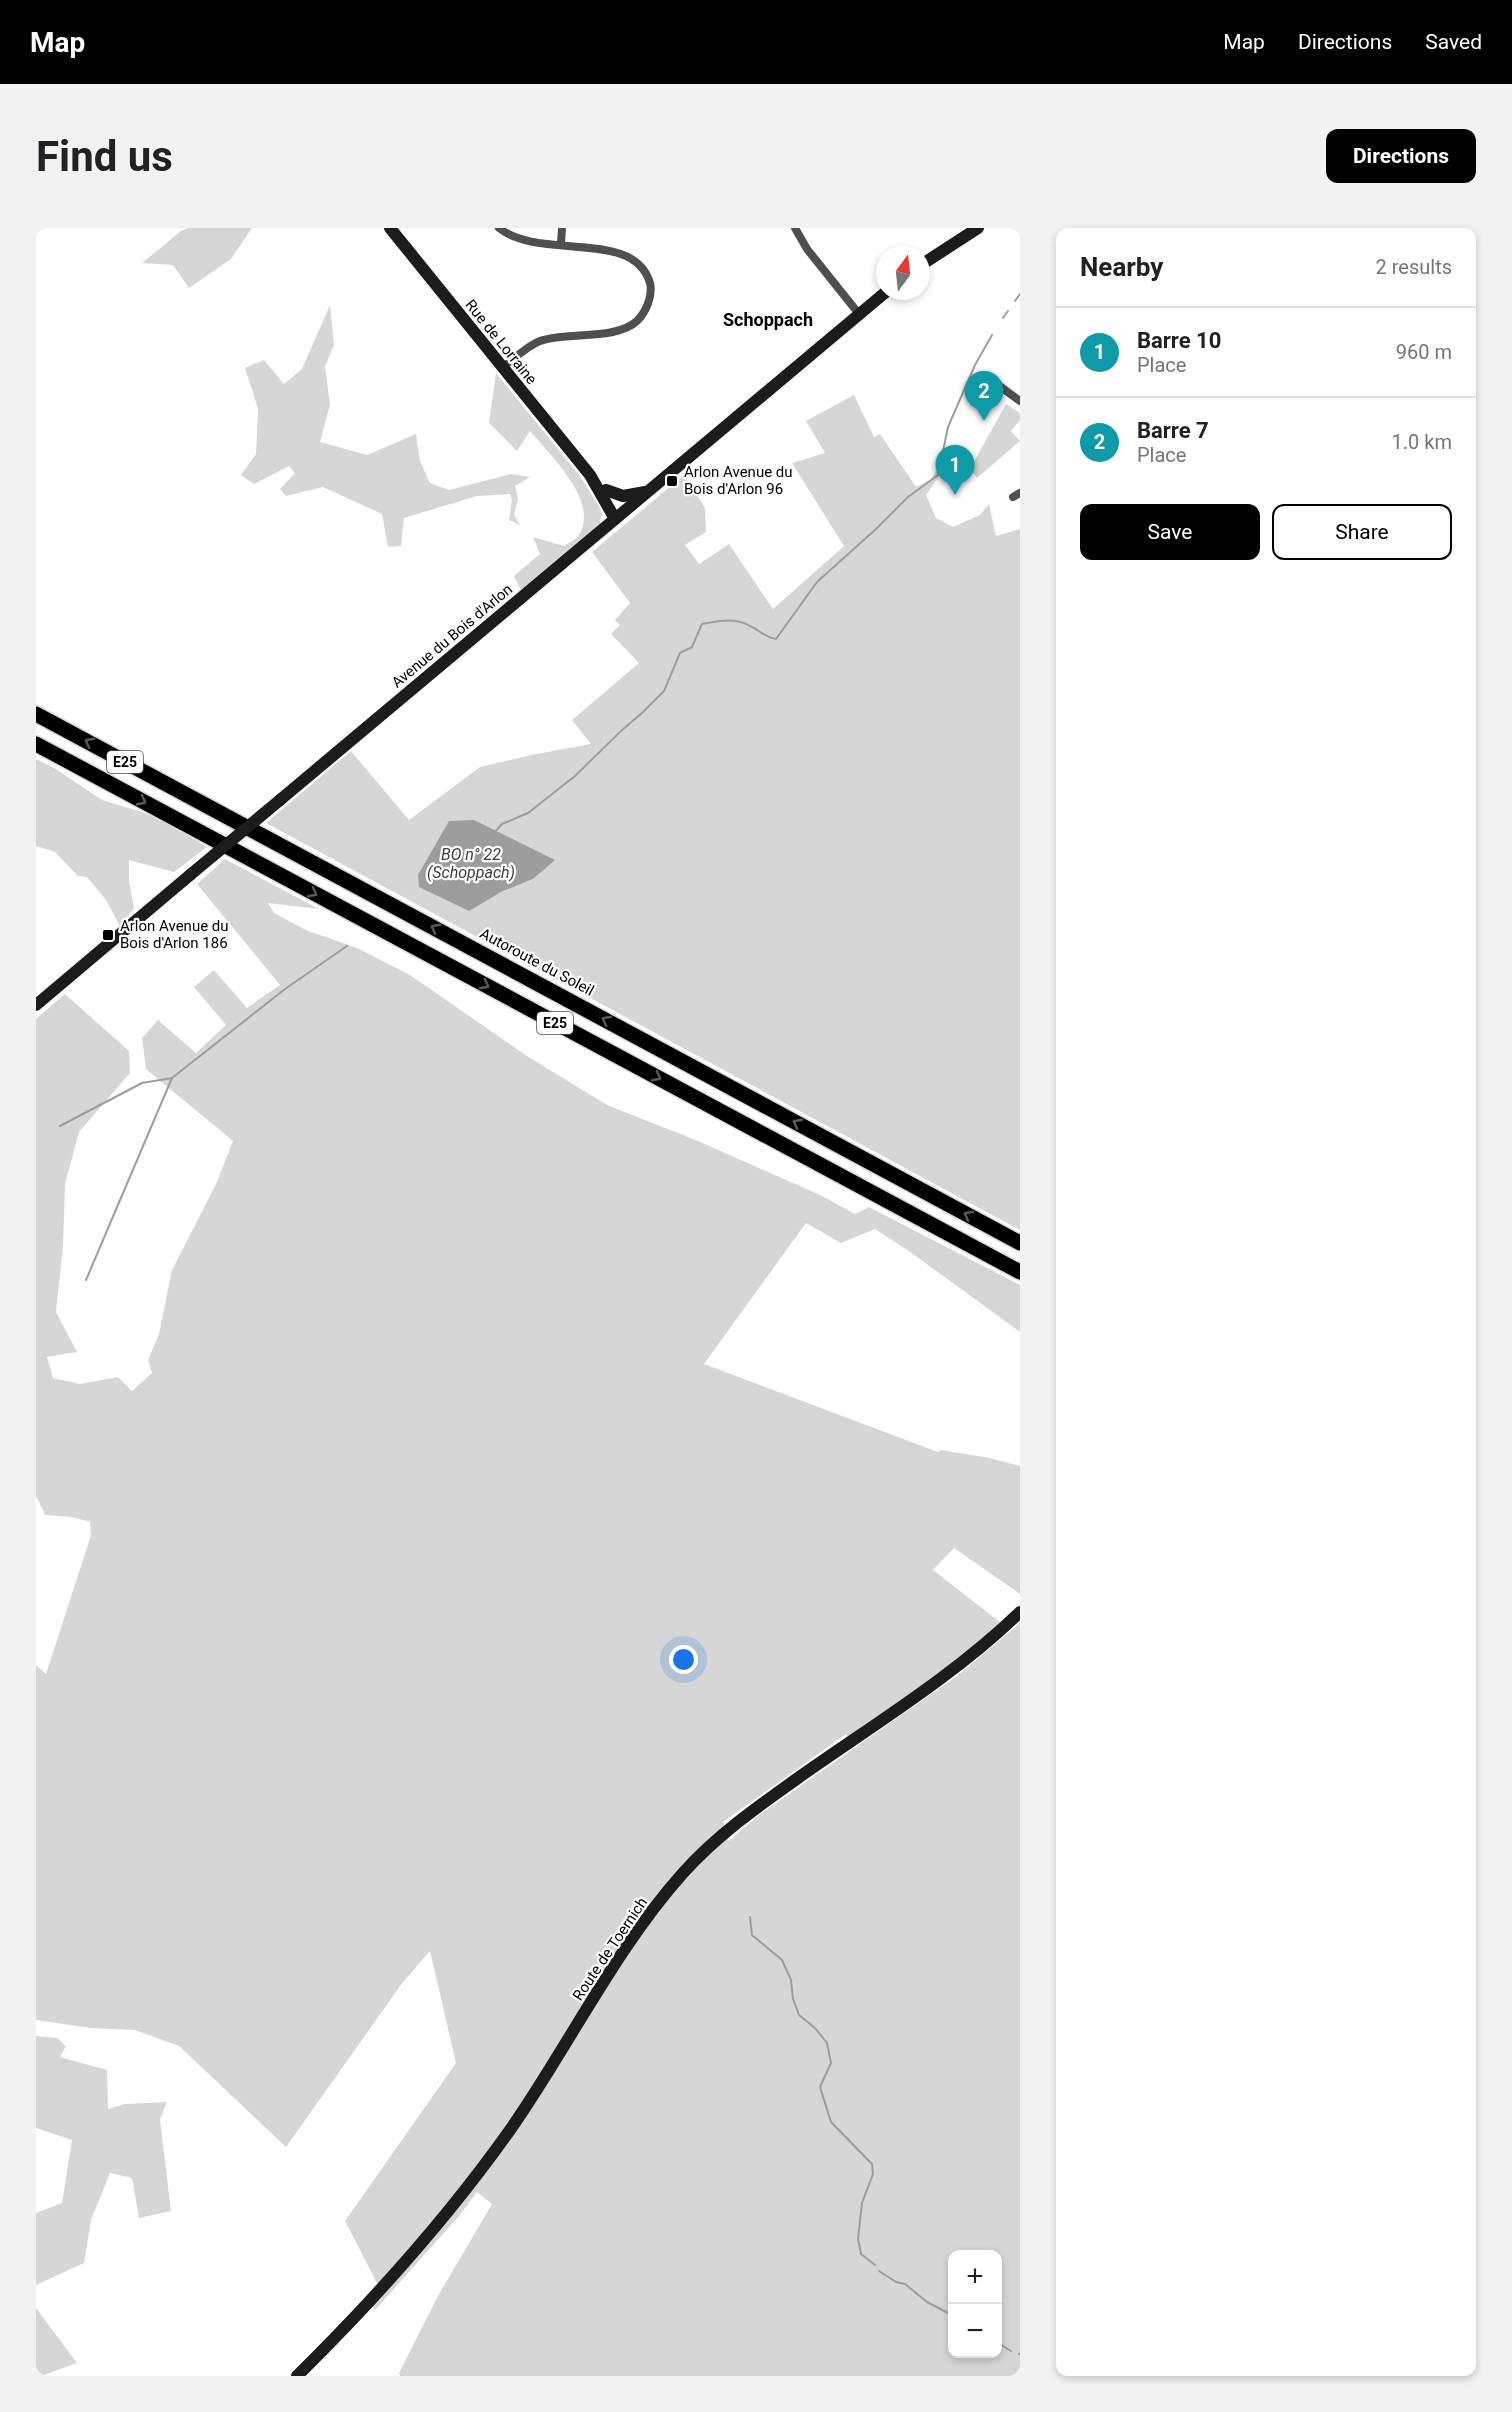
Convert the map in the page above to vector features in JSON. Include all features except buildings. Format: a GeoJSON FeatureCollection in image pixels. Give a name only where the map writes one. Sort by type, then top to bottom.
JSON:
{"type":"FeatureCollection","features":[{"type":"Feature","properties":{"kind":"highway","name":"Autoroute du Soleil"},"geometry":{"type":"LineString","coordinates":[[36,714],[1020,1243]]}},
{"type":"Feature","properties":{"kind":"highway","name":"E25"},"geometry":{"type":"LineString","coordinates":[[36,744],[1020,1272]]}},
{"type":"Feature","properties":{"kind":"main road","name":"Rue de Lorraine"},"geometry":{"type":"LineString","coordinates":[[390,228],[590,475],[618,517]]}},
{"type":"Feature","properties":{"kind":"main road"},"geometry":{"type":"LineString","coordinates":[[930,259],[978,228]]}},
{"type":"Feature","properties":{"kind":"main road","name":"Avenue du Bois d'Arlon"},"geometry":{"type":"LineString","coordinates":[[36,1005],[876,300]]}},
{"type":"Feature","properties":{"kind":"main road","name":"Rue de Lorraine"},"geometry":{"type":"LineString","coordinates":[[590,475],[606,490],[618,517]]}},
{"type":"Feature","properties":{"kind":"main road"},"geometry":{"type":"LineString","coordinates":[[606,490],[623,495],[648,491]]}},
{"type":"Feature","properties":{"kind":"main road","name":"Route de Toernich"},"geometry":{"type":"LineString","coordinates":[[297,2376],[407,2261],[469,2186],[510,2129],[639,1929],[683,1873],[728,1829],[923,1691],[1005,1626],[1020,1611]]}},
{"type":"Feature","properties":{"kind":"street"},"geometry":{"type":"LineString","coordinates":[[499,228],[522,238],[616,247],[633,255],[646,269],[651,287],[647,306],[636,321],[620,330],[542,340],[502,367]]}},
{"type":"Feature","properties":{"kind":"street"},"geometry":{"type":"LineString","coordinates":[[561,243],[562,228]]}},
{"type":"Feature","properties":{"kind":"street"},"geometry":{"type":"LineString","coordinates":[[795,228],[807,249],[859,314]]}},
{"type":"Feature","properties":{"kind":"street"},"geometry":{"type":"LineString","coordinates":[[987,377],[1020,401]]}},
{"type":"Feature","properties":{"kind":"shaded area"},"geometry":{"type":"Polygon","coordinates":[[[189,228],[252,228],[231,259],[189,288],[173,265],[142,263],[181,231],[189,228]]]}},
{"type":"Feature","properties":{"kind":"shaded area"},"geometry":{"type":"Polygon","coordinates":[[[330,305],[334,345],[325,367],[330,405],[320,442],[367,455],[416,434],[420,461],[430,483],[449,490],[511,474],[530,477],[515,486],[518,499],[514,515],[520,525],[509,520],[512,500],[510,494],[477,496],[404,518],[401,546],[388,547],[382,514],[323,487],[286,496],[280,489],[295,473],[289,466],[254,484],[241,475],[256,454],[258,409],[245,368],[264,360],[284,384],[302,369],[330,305]]]}},
{"type":"Feature","properties":{"kind":"shaded area"},"geometry":{"type":"Polygon","coordinates":[[[496,373],[580,476],[602,514],[600,524],[592,532],[521,590],[514,576],[540,554],[533,537],[564,546],[579,535],[584,522],[583,508],[570,480],[530,431],[517,451],[489,423],[496,373]]]}},
{"type":"Feature","properties":{"kind":"shaded area"},"geometry":{"type":"Polygon","coordinates":[[[854,395],[874,437],[880,434],[916,487],[930,480],[938,468],[943,471],[926,495],[936,518],[953,527],[980,515],[989,504],[996,536],[1020,529],[1020,1230],[266,823],[351,751],[409,820],[480,767],[591,744],[572,720],[639,663],[611,634],[620,625],[615,620],[630,603],[592,552],[684,475],[705,508],[706,532],[685,545],[699,564],[729,544],[773,609],[844,546],[792,463],[825,453],[806,421],[854,395]],[[554,860],[501,892],[533,879],[554,860]]]}},
{"type":"Feature","properties":{"kind":"shaded area"},"geometry":{"type":"Polygon","coordinates":[[[1006,404],[1020,413],[1020,420],[1011,431],[1020,441],[977,478],[970,469],[1006,404]]]}},
{"type":"Feature","properties":{"kind":"shaded area"},"geometry":{"type":"Polygon","coordinates":[[[36,759],[54,768],[102,800],[155,816],[207,847],[174,872],[129,860],[129,881],[134,908],[120,926],[106,900],[87,877],[78,876],[55,852],[36,846],[36,759]]]}},
{"type":"Feature","properties":{"kind":"shaded area"},"geometry":{"type":"Polygon","coordinates":[[[225,859],[319,909],[268,903],[274,913],[308,931],[355,947],[410,975],[527,1056],[607,1105],[698,1141],[820,1195],[855,1214],[869,1207],[1020,1285],[1020,1332],[875,1229],[841,1243],[806,1223],[704,1364],[938,1452],[941,1450],[990,1458],[1020,1466],[1020,1594],[954,1548],[933,1570],[1005,1626],[851,1740],[846,1734],[723,1822],[729,1841],[759,1815],[957,1676],[1020,1623],[1020,2376],[400,2376],[399,2373],[438,2296],[492,2204],[477,2192],[459,2216],[375,2310],[369,2302],[377,2294],[377,2283],[345,2221],[456,2063],[430,1951],[403,1982],[286,2147],[179,2046],[135,2030],[91,2028],[36,2020],[36,1665],[46,1674],[91,1535],[90,1522],[72,1517],[45,1515],[36,1496],[36,1019],[65,994],[129,1051],[130,1073],[79,1132],[65,1184],[63,1246],[56,1312],[77,1352],[47,1357],[53,1378],[80,1384],[118,1377],[132,1391],[152,1373],[148,1360],[159,1334],[172,1270],[217,1182],[233,1141],[146,1069],[142,1038],[158,1020],[196,1053],[226,1025],[194,987],[214,970],[247,1008],[280,985],[197,884],[225,859]]]}},
{"type":"Feature","properties":{"kind":"shaded area"},"geometry":{"type":"Polygon","coordinates":[[[36,2036],[57,2038],[66,2046],[60,2057],[107,2070],[108,2109],[125,2104],[167,2102],[160,2120],[171,2211],[139,2218],[132,2178],[110,2173],[91,2220],[84,2263],[36,2285],[36,2213],[62,2203],[72,2140],[36,2128],[36,2036]]]}},
{"type":"Feature","properties":{"kind":"shaded area"},"geometry":{"type":"Polygon","coordinates":[[[36,2308],[77,2363],[36,2376],[36,2308]]]}},
{"type":"Feature","properties":{"kind":"water","name":"BO n° 22 (Schoppach)"},"geometry":{"type":"Polygon","coordinates":[[[474,820],[555,860],[533,879],[501,892],[469,911],[419,887],[418,875],[449,821],[474,820]]]}},
{"type":"Feature","properties":{"kind":"waterway"},"geometry":{"type":"LineString","coordinates":[[1015,301],[1020,294]]}},
{"type":"Feature","properties":{"kind":"waterway"},"geometry":{"type":"LineString","coordinates":[[1003,318],[1008,311]]}},
{"type":"Feature","properties":{"kind":"waterway"},"geometry":{"type":"LineString","coordinates":[[495,832],[502,824],[528,813],[575,776],[664,691],[680,653],[692,647],[702,624],[726,620],[738,621],[776,639],[817,582],[908,497],[938,475],[948,427],[975,365],[992,335]]}},
{"type":"Feature","properties":{"kind":"waterway"},"geometry":{"type":"LineString","coordinates":[[60,1126],[142,1083],[172,1078],[285,989],[347,946]]}},
{"type":"Feature","properties":{"kind":"waterway"},"geometry":{"type":"LineString","coordinates":[[86,1280],[172,1078]]}},
{"type":"Feature","properties":{"kind":"waterway"},"geometry":{"type":"LineString","coordinates":[[750,1917],[752,1935],[782,1960],[791,1980],[793,1999],[799,2015],[815,2028],[827,2043],[831,2063],[820,2087],[831,2122],[872,2164],[873,2174],[862,2203],[858,2239],[861,2254],[875,2265]]}},
{"type":"Feature","properties":{"kind":"waterway"},"geometry":{"type":"LineString","coordinates":[[879,2271],[896,2282],[905,2284],[927,2302],[948,2313]]}},
{"type":"Feature","properties":{"kind":"waterway"},"geometry":{"type":"LineString","coordinates":[[1002,2345],[1011,2351]]}},
{"type":"Feature","properties":{"kind":"place","name":"Barre 7"},"geometry":{"type":"Point","coordinates":[984,421]}},
{"type":"Feature","properties":{"kind":"place","name":"Arlon Avenue du Bois d'Arlon 96"},"geometry":{"type":"Point","coordinates":[672,481]}},
{"type":"Feature","properties":{"kind":"place","name":"Barre 10"},"geometry":{"type":"Point","coordinates":[955,495]}},
{"type":"Feature","properties":{"kind":"place","name":"Arlon Avenue du Bois d'Arlon 186"},"geometry":{"type":"Point","coordinates":[108,935]}},
{"type":"Feature","properties":{"kind":"district","name":"Schoppach"},"geometry":{"type":"Point","coordinates":[768,320]}}]}
